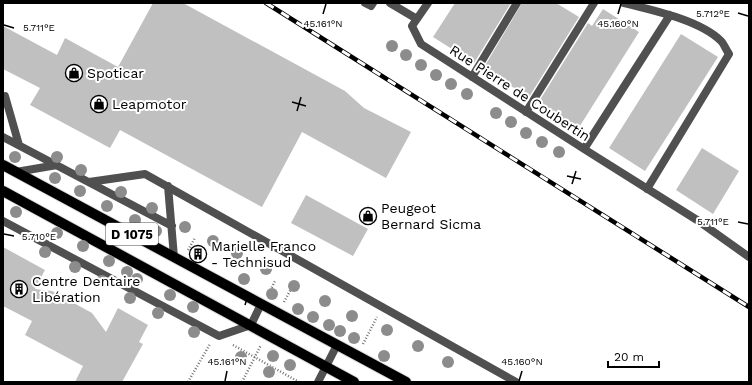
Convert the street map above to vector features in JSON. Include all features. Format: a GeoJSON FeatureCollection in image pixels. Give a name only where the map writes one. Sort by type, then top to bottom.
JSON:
{"type":"FeatureCollection","features":[{"type":"Feature","properties":{"kind":"main road","name":"D 1075"},"geometry":{"type":"LineString","coordinates":[[3,165],[406,382]]}},
{"type":"Feature","properties":{"kind":"main road","name":"D 1075"},"geometry":{"type":"LineString","coordinates":[[3,191],[354,382]]}},
{"type":"Feature","properties":{"kind":"street"},"geometry":{"type":"LineString","coordinates":[[365,3],[371,6],[374,3]]}},
{"type":"Feature","properties":{"kind":"street"},"geometry":{"type":"LineString","coordinates":[[390,3],[417,19],[428,3]]}},
{"type":"Feature","properties":{"kind":"street"},"geometry":{"type":"LineString","coordinates":[[472,77],[517,3]]}},
{"type":"Feature","properties":{"kind":"street"},"geometry":{"type":"LineString","coordinates":[[526,112],[594,3]]}},
{"type":"Feature","properties":{"kind":"street"},"geometry":{"type":"LineString","coordinates":[[624,3],[670,15],[695,24],[720,40],[729,54],[646,189]]}},
{"type":"Feature","properties":{"kind":"street"},"geometry":{"type":"LineString","coordinates":[[584,149],[670,15]]}},
{"type":"Feature","properties":{"kind":"street","name":"Rue Pierre de Coubertin"},"geometry":{"type":"LineString","coordinates":[[417,19],[412,26],[420,44],[697,220],[749,258]]}},
{"type":"Feature","properties":{"kind":"street"},"geometry":{"type":"LineString","coordinates":[[5,96],[19,145]]}},
{"type":"Feature","properties":{"kind":"street"},"geometry":{"type":"LineString","coordinates":[[3,137],[172,226]]}},
{"type":"Feature","properties":{"kind":"street"},"geometry":{"type":"LineString","coordinates":[[16,172],[57,165]]}},
{"type":"Feature","properties":{"kind":"street"},"geometry":{"type":"LineString","coordinates":[[89,182],[145,174],[516,382]]}},
{"type":"Feature","properties":{"kind":"street"},"geometry":{"type":"LineString","coordinates":[[168,186],[174,257]]}},
{"type":"Feature","properties":{"kind":"street"},"geometry":{"type":"LineString","coordinates":[[3,221],[217,336],[251,325],[260,304]]}},
{"type":"Feature","properties":{"kind":"street"},"geometry":{"type":"LineString","coordinates":[[318,382],[337,345]]}},
{"type":"Feature","properties":{"kind":"path"},"geometry":{"type":"LineString","coordinates":[[187,253],[195,238]]}},
{"type":"Feature","properties":{"kind":"path"},"geometry":{"type":"LineString","coordinates":[[268,296],[275,281]]}},
{"type":"Feature","properties":{"kind":"path"},"geometry":{"type":"LineString","coordinates":[[188,382],[217,336],[299,382]]}},
{"type":"Feature","properties":{"kind":"building"},"geometry":{"type":"Polygon","coordinates":[[[153,3],[183,3],[345,91],[364,108],[411,132],[386,178],[302,132],[262,207],[120,130],[110,148],[30,105],[40,88],[3,69],[3,26],[57,55],[65,38],[118,67],[153,3]]]}},
{"type":"Feature","properties":{"kind":"building"},"geometry":{"type":"Polygon","coordinates":[[[455,3],[511,3],[474,63],[433,37],[455,3]]]}},
{"type":"Feature","properties":{"kind":"building"},"geometry":{"type":"Polygon","coordinates":[[[522,3],[556,3],[579,17],[529,97],[483,69],[522,3]]]}},
{"type":"Feature","properties":{"kind":"building"},"geometry":{"type":"Polygon","coordinates":[[[603,9],[639,32],[578,129],[538,103],[588,23],[592,26],[603,9]]]}},
{"type":"Feature","properties":{"kind":"building"},"geometry":{"type":"Polygon","coordinates":[[[681,34],[718,57],[645,171],[609,148],[681,34]]]}},
{"type":"Feature","properties":{"kind":"building"},"geometry":{"type":"Polygon","coordinates":[[[702,148],[739,171],[713,214],[676,190],[702,148]]]}},
{"type":"Feature","properties":{"kind":"building"},"geometry":{"type":"Polygon","coordinates":[[[306,195],[368,229],[353,256],[291,223],[306,195]]]}},
{"type":"Feature","properties":{"kind":"building"},"geometry":{"type":"Polygon","coordinates":[[[3,247],[45,270],[35,289],[52,291],[92,313],[106,332],[118,308],[148,325],[139,342],[143,344],[122,382],[75,382],[83,366],[25,335],[32,321],[3,306],[3,247]]]}},
{"type":"Feature","properties":{"kind":"railway"},"geometry":{"type":"LineString","coordinates":[[266,3],[749,307]]}},
{"type":"Feature","properties":{"kind":"place","name":"Spoticar"},"geometry":{"type":"Point","coordinates":[74,73]}},
{"type":"Feature","properties":{"kind":"place","name":"Leapmotor"},"geometry":{"type":"Point","coordinates":[99,104]}},
{"type":"Feature","properties":{"kind":"place","name":"Peugeot Bernard Sicma"},"geometry":{"type":"Point","coordinates":[368,216]}},
{"type":"Feature","properties":{"kind":"place","name":"Marielle Franco - Technisud"},"geometry":{"type":"Point","coordinates":[198,254]}},
{"type":"Feature","properties":{"kind":"place","name":"Centre Dentaire Libération"},"geometry":{"type":"Point","coordinates":[19,289]}}]}
